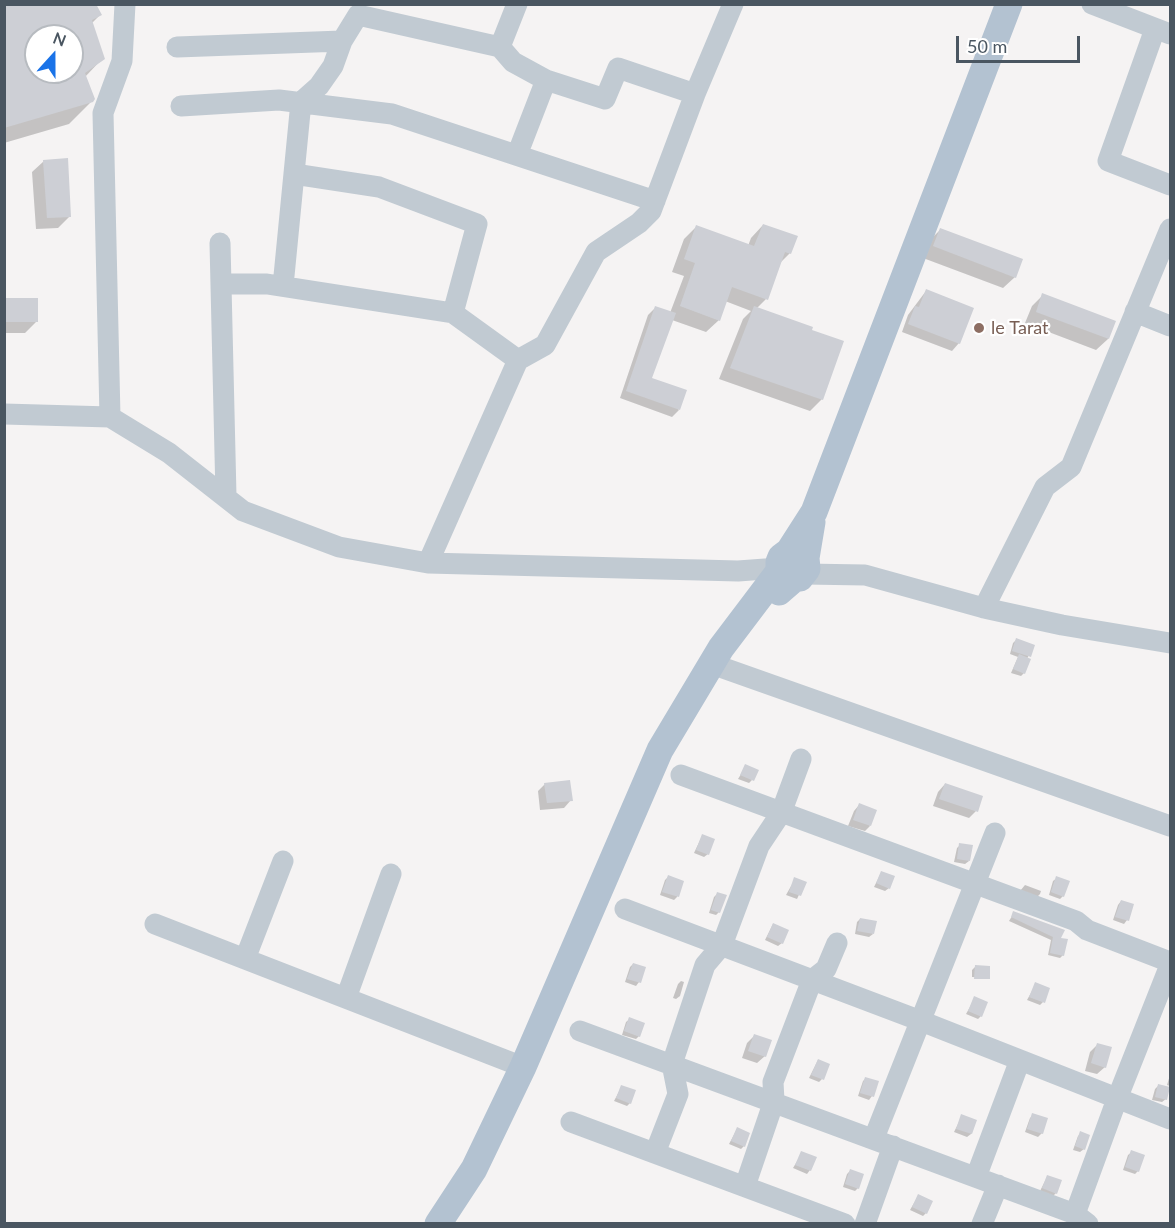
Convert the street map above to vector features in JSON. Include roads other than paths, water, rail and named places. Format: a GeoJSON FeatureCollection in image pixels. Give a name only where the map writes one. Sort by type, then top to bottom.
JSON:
{"type":"FeatureCollection","features":[{"type":"Feature","properties":{"kind":"main road"},"geometry":{"type":"LineString","coordinates":[[438,1224],[474,1169],[524,1067],[660,750],[716,656],[793,564],[1010,4]]}},
{"type":"Feature","properties":{"kind":"street"},"geometry":{"type":"LineString","coordinates":[[110,417],[103,113],[122,61],[124,4]]}},
{"type":"Feature","properties":{"kind":"street"},"geometry":{"type":"LineString","coordinates":[[500,47],[517,4]]}},
{"type":"Feature","properties":{"kind":"street"},"geometry":{"type":"LineString","coordinates":[[428,564],[518,360],[546,345],[596,252],[639,224],[651,211],[695,94],[733,4]]}},
{"type":"Feature","properties":{"kind":"street"},"geometry":{"type":"LineString","coordinates":[[1092,4],[1163,32],[1108,161],[1170,185]]}},
{"type":"Feature","properties":{"kind":"street"},"geometry":{"type":"LineString","coordinates":[[283,286],[301,102],[319,86],[333,66],[342,41],[358,10],[500,47],[513,62],[546,80],[605,99],[618,68],[695,94]]}},
{"type":"Feature","properties":{"kind":"street"},"geometry":{"type":"LineString","coordinates":[[177,47],[342,41]]}},
{"type":"Feature","properties":{"kind":"street"},"geometry":{"type":"LineString","coordinates":[[518,155],[546,80]]}},
{"type":"Feature","properties":{"kind":"street"},"geometry":{"type":"LineString","coordinates":[[181,106],[279,100],[392,114],[655,201]]}},
{"type":"Feature","properties":{"kind":"street"},"geometry":{"type":"LineString","coordinates":[[294,174],[378,187],[477,224],[453,313]]}},
{"type":"Feature","properties":{"kind":"street"},"geometry":{"type":"LineString","coordinates":[[984,608],[1045,487],[1071,467],[1170,229]]}},
{"type":"Feature","properties":{"kind":"street"},"geometry":{"type":"LineString","coordinates":[[220,243],[226,496]]}},
{"type":"Feature","properties":{"kind":"street"},"geometry":{"type":"LineString","coordinates":[[221,284],[283,286],[453,313],[518,360]]}},
{"type":"Feature","properties":{"kind":"street"},"geometry":{"type":"LineString","coordinates":[[1135,312],[1170,326]]}},
{"type":"Feature","properties":{"kind":"street"},"geometry":{"type":"LineString","coordinates":[[4,414],[110,417],[169,453],[243,511],[339,547],[428,564],[715,570],[738,562],[793,564],[865,575],[984,608],[1062,625],[1170,643]]}},
{"type":"Feature","properties":{"kind":"street"},"geometry":{"type":"LineString","coordinates":[[716,656],[1170,826]]}},
{"type":"Feature","properties":{"kind":"street"},"geometry":{"type":"LineString","coordinates":[[656,1152],[678,1094],[672,1064],[705,965],[722,945],[759,846],[781,813],[801,759]]}},
{"type":"Feature","properties":{"kind":"street"},"geometry":{"type":"LineString","coordinates":[[580,1031],[884,1142],[1081,1219],[1117,1099],[1170,964],[1087,930],[1076,921],[681,775]]}},
{"type":"Feature","properties":{"kind":"street"},"geometry":{"type":"LineString","coordinates":[[865,1224],[884,1142],[921,1021],[995,833]]}},
{"type":"Feature","properties":{"kind":"street"},"geometry":{"type":"LineString","coordinates":[[244,958],[283,861]]}},
{"type":"Feature","properties":{"kind":"street"},"geometry":{"type":"LineString","coordinates":[[346,998],[391,874]]}},
{"type":"Feature","properties":{"kind":"street"},"geometry":{"type":"LineString","coordinates":[[625,909],[921,1021],[1170,1119]]}},
{"type":"Feature","properties":{"kind":"street"},"geometry":{"type":"LineString","coordinates":[[155,924],[524,1067]]}},
{"type":"Feature","properties":{"kind":"street"},"geometry":{"type":"LineString","coordinates":[[745,1186],[774,1101],[773,1082],[812,980],[826,969],[837,943]]}},
{"type":"Feature","properties":{"kind":"street"},"geometry":{"type":"LineString","coordinates":[[976,1177],[1020,1060]]}},
{"type":"Feature","properties":{"kind":"street"},"geometry":{"type":"LineString","coordinates":[[571,1122],[845,1224]]}},
{"type":"Feature","properties":{"kind":"street"},"geometry":{"type":"LineString","coordinates":[[982,1224],[998,1185]]}},
{"type":"Feature","properties":{"kind":"place","name":"le Tarat"},"geometry":{"type":"Point","coordinates":[979,328]}}]}
